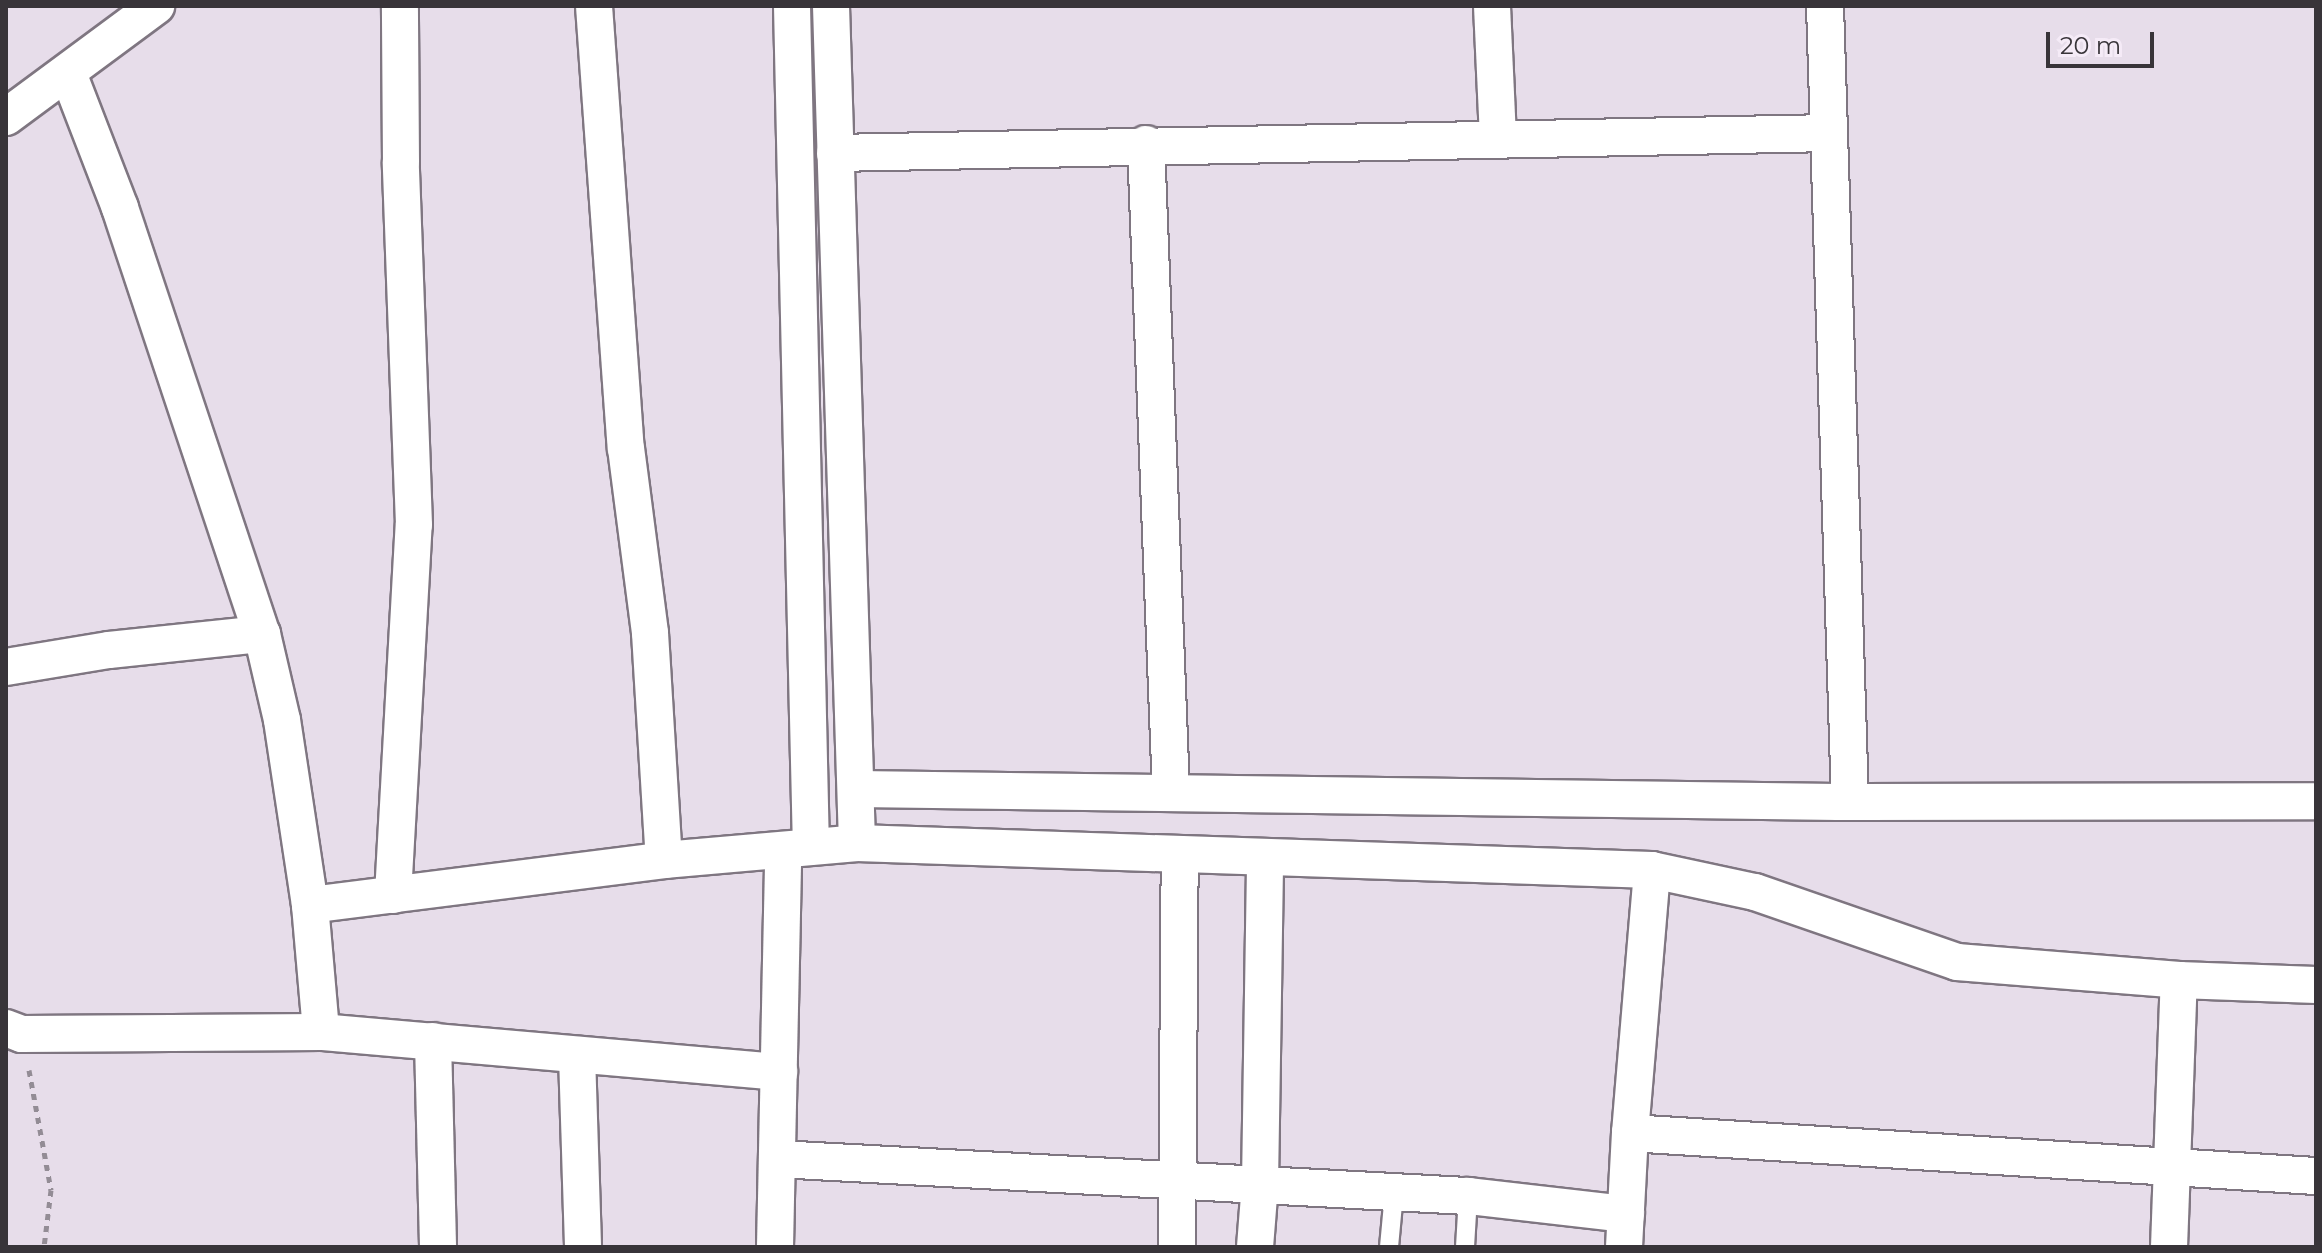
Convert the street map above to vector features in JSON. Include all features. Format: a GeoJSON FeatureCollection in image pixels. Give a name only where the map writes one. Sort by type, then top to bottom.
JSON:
{"type":"FeatureCollection","features":[{"type":"Feature","properties":{"kind":"street"},"geometry":{"type":"LineString","coordinates":[[6,117],[156,6]]}},
{"type":"Feature","properties":{"kind":"street"},"geometry":{"type":"LineString","coordinates":[[393,895],[414,525],[401,162],[400,6]]}},
{"type":"Feature","properties":{"kind":"street"},"geometry":{"type":"LineString","coordinates":[[594,6],[626,448],[650,633],[664,860]]}},
{"type":"Feature","properties":{"kind":"street"},"geometry":{"type":"LineString","coordinates":[[775,1247],[779,1072],[797,848],[792,6]]}},
{"type":"Feature","properties":{"kind":"street"},"geometry":{"type":"LineString","coordinates":[[831,6],[857,843]]}},
{"type":"Feature","properties":{"kind":"street"},"geometry":{"type":"LineString","coordinates":[[1492,6],[1498,138]]}},
{"type":"Feature","properties":{"kind":"street"},"geometry":{"type":"LineString","coordinates":[[1825,6],[1850,802]]}},
{"type":"Feature","properties":{"kind":"street"},"geometry":{"type":"LineString","coordinates":[[68,73],[120,208],[262,634],[282,720],[310,905],[321,1032]]}},
{"type":"Feature","properties":{"kind":"street"},"geometry":{"type":"LineString","coordinates":[[835,153],[1146,144],[1829,133]]}},
{"type":"Feature","properties":{"kind":"street"},"geometry":{"type":"LineString","coordinates":[[1146,144],[1171,793]]}},
{"type":"Feature","properties":{"kind":"street"},"geometry":{"type":"LineString","coordinates":[[6,667],[109,650],[262,634]]}},
{"type":"Feature","properties":{"kind":"street"},"geometry":{"type":"LineString","coordinates":[[857,789],[1850,802],[2316,801]]}},
{"type":"Feature","properties":{"kind":"street"},"geometry":{"type":"LineString","coordinates":[[310,905],[664,860],[857,843],[1652,870],[1755,892],[1957,962],[2179,980],[2316,985]]}},
{"type":"Feature","properties":{"kind":"street"},"geometry":{"type":"LineString","coordinates":[[1177,1247],[1180,854]]}},
{"type":"Feature","properties":{"kind":"street"},"geometry":{"type":"LineString","coordinates":[[1255,1247],[1260,1184],[1265,857]]}},
{"type":"Feature","properties":{"kind":"street"},"geometry":{"type":"LineString","coordinates":[[777,1159],[1468,1196],[1625,1230],[1652,870]]}},
{"type":"Feature","properties":{"kind":"street"},"geometry":{"type":"LineString","coordinates":[[2169,1247],[2179,980]]}},
{"type":"Feature","properties":{"kind":"street"},"geometry":{"type":"LineString","coordinates":[[14,1031],[321,1032],[779,1072]]}},
{"type":"Feature","properties":{"kind":"street"},"geometry":{"type":"LineString","coordinates":[[433,1041],[438,1247]]}},
{"type":"Feature","properties":{"kind":"street"},"geometry":{"type":"LineString","coordinates":[[577,1055],[583,1247]]}},
{"type":"Feature","properties":{"kind":"street"},"geometry":{"type":"LineString","coordinates":[[1630,1133],[2316,1176]]}},
{"type":"Feature","properties":{"kind":"lane"},"geometry":{"type":"LineString","coordinates":[[1389,1247],[1394,1193]]}},
{"type":"Feature","properties":{"kind":"lane"},"geometry":{"type":"LineString","coordinates":[[1465,1247],[1468,1196]]}},
{"type":"Feature","properties":{"kind":"path"},"geometry":{"type":"LineString","coordinates":[[14,1031],[51,1190],[44,1247]]}}]}
